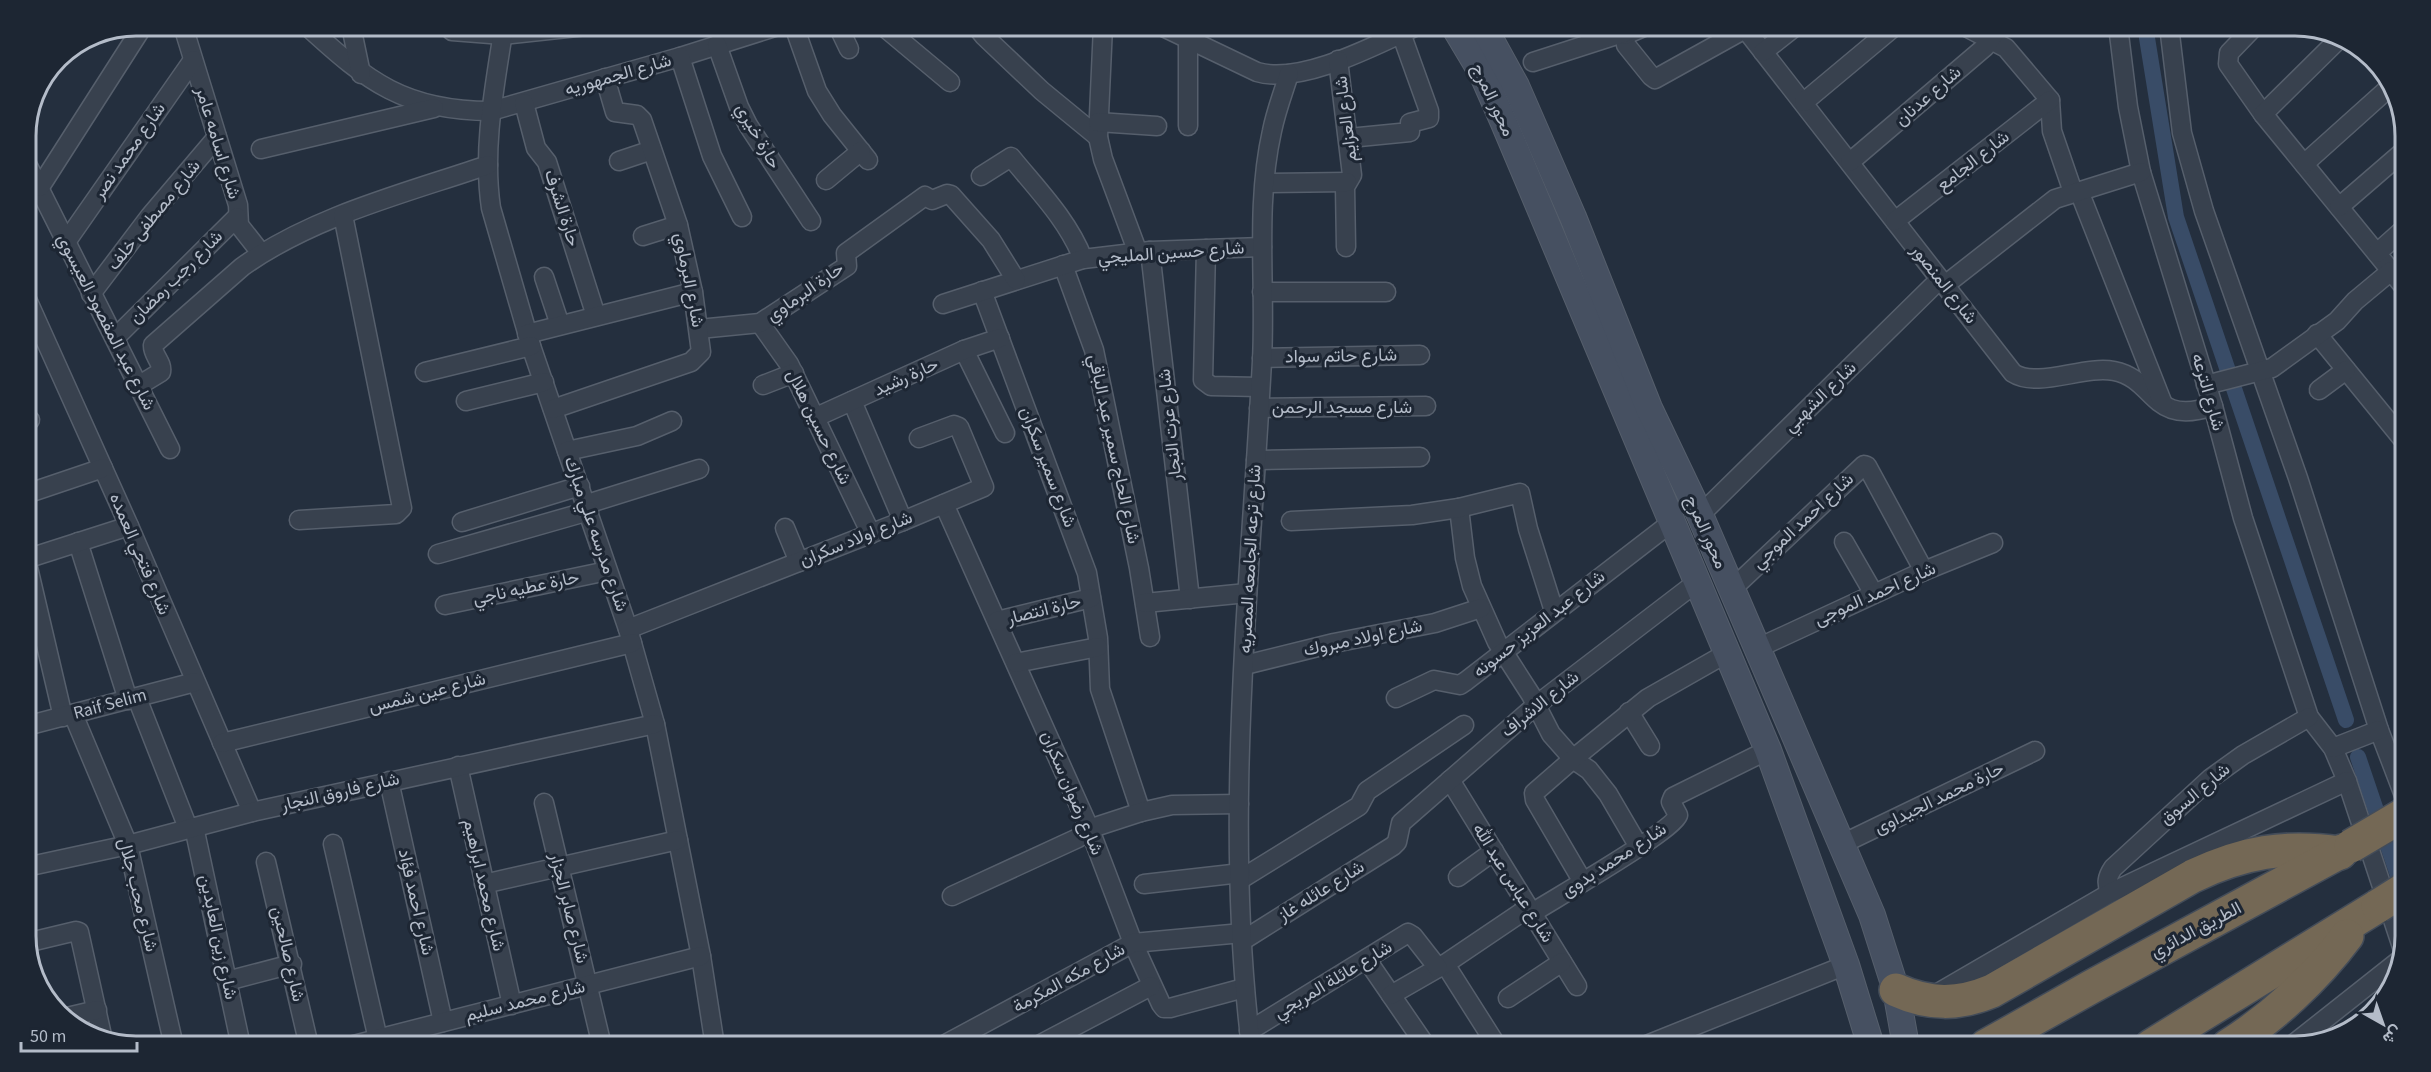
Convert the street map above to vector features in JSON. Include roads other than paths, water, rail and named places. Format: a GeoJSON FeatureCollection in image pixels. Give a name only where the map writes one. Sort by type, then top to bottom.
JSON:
{"type":"FeatureCollection","features":[{"type":"Feature","properties":{"kind":"highway","name":"الطريق الدائري"},"geometry":{"type":"LineString","coordinates":[[2005,1036],[2395,820]]}},
{"type":"Feature","properties":{"kind":"highway"},"geometry":{"type":"LineString","coordinates":[[1911,995],[1959,1002],[1992,991],[2193,876],[2222,862],[2253,854],[2284,850],[2346,849]]}},
{"type":"Feature","properties":{"kind":"highway"},"geometry":{"type":"LineString","coordinates":[[2169,1036],[2395,895]]}},
{"type":"Feature","properties":{"kind":"highway"},"geometry":{"type":"LineString","coordinates":[[2244,1036],[2286,1002],[2340,947],[2372,909]]}},
{"type":"Feature","properties":{"kind":"main road","name":"محور المرج"},"geometry":{"type":"LineString","coordinates":[[1460,36],[1482,73],[1504,123],[1768,750],[1846,965],[1867,1036]]}},
{"type":"Feature","properties":{"kind":"main road","name":"محور المرج"},"geometry":{"type":"LineString","coordinates":[[1490,36],[1512,76],[1573,217],[1649,408],[1700,515],[1879,933],[1911,995],[1907,1036]]}},
{"type":"Feature","properties":{"kind":"main road"},"geometry":{"type":"LineString","coordinates":[[1780,783],[1811,771]]}},
{"type":"Feature","properties":{"kind":"street"},"geometry":{"type":"LineString","coordinates":[[40,187],[136,36]]}},
{"type":"Feature","properties":{"kind":"street","name":"شارع اسامه عامر"},"geometry":{"type":"LineString","coordinates":[[186,36],[239,209],[238,225],[261,254]]}},
{"type":"Feature","properties":{"kind":"street"},"geometry":{"type":"LineString","coordinates":[[319,36],[362,74],[393,92],[436,107]]}},
{"type":"Feature","properties":{"kind":"street"},"geometry":{"type":"LineString","coordinates":[[353,36],[362,74]]}},
{"type":"Feature","properties":{"kind":"street","name":"شارع مدرسه علي مبارك"},"geometry":{"type":"LineString","coordinates":[[503,36],[491,111],[488,165],[491,208],[529,340],[588,508],[630,636],[655,724],[701,956],[713,1036]]}},
{"type":"Feature","properties":{"kind":"street","name":"شارع الجمهوريه"},"geometry":{"type":"LineString","coordinates":[[436,107],[464,111],[491,111],[746,36]]}},
{"type":"Feature","properties":{"kind":"street"},"geometry":{"type":"LineString","coordinates":[[797,36],[816,91],[864,155],[826,180]]}},
{"type":"Feature","properties":{"kind":"street"},"geometry":{"type":"LineString","coordinates":[[843,36],[849,49]]}},
{"type":"Feature","properties":{"kind":"street"},"geometry":{"type":"LineString","coordinates":[[895,36],[950,82]]}},
{"type":"Feature","properties":{"kind":"street"},"geometry":{"type":"LineString","coordinates":[[984,36],[1042,91],[1098,130],[1157,126]]}},
{"type":"Feature","properties":{"kind":"street","name":"شارع عزت النجار"},"geometry":{"type":"LineString","coordinates":[[1102,36],[1098,130],[1103,159],[1144,252],[1190,599]]}},
{"type":"Feature","properties":{"kind":"street"},"geometry":{"type":"LineString","coordinates":[[1184,36],[1257,72],[1272,76],[1301,73],[1393,36]]}},
{"type":"Feature","properties":{"kind":"street"},"geometry":{"type":"LineString","coordinates":[[1349,138],[1410,132],[1410,123],[1429,118],[1411,36]]}},
{"type":"Feature","properties":{"kind":"street"},"geometry":{"type":"LineString","coordinates":[[1533,62],[1610,36]]}},
{"type":"Feature","properties":{"kind":"street"},"geometry":{"type":"LineString","coordinates":[[1626,36],[1628,47],[1651,76],[1658,78],[1729,36]]}},
{"type":"Feature","properties":{"kind":"street","name":"شارع المنصور"},"geometry":{"type":"LineString","coordinates":[[1751,36],[2008,368],[2027,379],[2099,370],[2118,372],[2135,380],[2163,406]]}},
{"type":"Feature","properties":{"kind":"street"},"geometry":{"type":"LineString","coordinates":[[1763,52],[1783,36]]}},
{"type":"Feature","properties":{"kind":"street"},"geometry":{"type":"LineString","coordinates":[[1804,102],[1883,36]]}},
{"type":"Feature","properties":{"kind":"street","name":"شارع عدنان"},"geometry":{"type":"LineString","coordinates":[[1850,162],[1985,47],[1993,36]]}},
{"type":"Feature","properties":{"kind":"street"},"geometry":{"type":"LineString","coordinates":[[1998,36],[2050,100],[2052,131],[2163,406],[2188,412],[2213,406]]}},
{"type":"Feature","properties":{"kind":"street","name":"شارع الترعه"},"geometry":{"type":"LineString","coordinates":[[2119,36],[2128,107],[2141,172],[2222,381],[2213,406],[2244,518],[2309,717],[2332,748],[2347,781],[2395,926]]}},
{"type":"Feature","properties":{"kind":"street"},"geometry":{"type":"LineString","coordinates":[[2170,36],[2182,133],[2204,211],[2262,372],[2379,730],[2395,751]]}},
{"type":"Feature","properties":{"kind":"street"},"geometry":{"type":"LineString","coordinates":[[2245,36],[2229,53],[2227,61],[2263,114],[2395,276]]}},
{"type":"Feature","properties":{"kind":"street"},"geometry":{"type":"LineString","coordinates":[[1188,38],[1188,126]]}},
{"type":"Feature","properties":{"kind":"street"},"geometry":{"type":"LineString","coordinates":[[2263,114],[2334,44]]}},
{"type":"Feature","properties":{"kind":"street","name":"حارة خيري"},"geometry":{"type":"LineString","coordinates":[[717,45],[748,125],[811,221]]}},
{"type":"Feature","properties":{"kind":"street"},"geometry":{"type":"LineString","coordinates":[[680,57],[712,156],[742,217]]}},
{"type":"Feature","properties":{"kind":"street","name":"شارع محمد نصر"},"geometry":{"type":"LineString","coordinates":[[66,242],[193,60]]}},
{"type":"Feature","properties":{"kind":"street","name":"شارع العزايم"},"geometry":{"type":"LineString","coordinates":[[1338,60],[1352,175],[1345,187],[1346,247]]}},
{"type":"Feature","properties":{"kind":"street","name":"شارع ترعه الجامعه المصريه"},"geometry":{"type":"LineString","coordinates":[[1250,1036],[1244,987],[1239,804],[1247,593],[1262,358],[1262,247],[1265,183],[1271,132],[1289,74]]}},
{"type":"Feature","properties":{"kind":"street","name":"شارع البرماوي"},"geometry":{"type":"LineString","coordinates":[[553,409],[691,362],[701,352],[693,292],[678,225],[641,118],[614,111],[605,78]]}},
{"type":"Feature","properties":{"kind":"street"},"geometry":{"type":"LineString","coordinates":[[2304,164],[2385,92]]}},
{"type":"Feature","properties":{"kind":"street","name":"شارع الجامع"},"geometry":{"type":"LineString","coordinates":[[1895,221],[2050,100]]}},
{"type":"Feature","properties":{"kind":"street","name":"حارة الشرف"},"geometry":{"type":"LineString","coordinates":[[524,103],[536,148],[547,162],[596,316]]}},
{"type":"Feature","properties":{"kind":"street"},"geometry":{"type":"LineString","coordinates":[[261,149],[436,107]]}},
{"type":"Feature","properties":{"kind":"street","name":"شارع مصطفى خلف"},"geometry":{"type":"LineString","coordinates":[[91,294],[150,216],[217,137]]}},
{"type":"Feature","properties":{"kind":"street"},"geometry":{"type":"LineString","coordinates":[[620,162],[652,150]]}},
{"type":"Feature","properties":{"kind":"street"},"geometry":{"type":"LineString","coordinates":[[2339,207],[2395,153]]}},
{"type":"Feature","properties":{"kind":"street"},"geometry":{"type":"LineString","coordinates":[[981,176],[1011,157],[1062,220],[1083,259]]}},
{"type":"Feature","properties":{"kind":"street"},"geometry":{"type":"LineString","coordinates":[[138,386],[161,372],[161,365],[152,351],[153,345],[242,267],[261,254],[285,239],[342,216],[488,165]]}},
{"type":"Feature","properties":{"kind":"street","name":"شارع الشهبي"},"geometry":{"type":"LineString","coordinates":[[1700,515],[1942,282],[2048,205],[2076,191],[2141,172]]}},
{"type":"Feature","properties":{"kind":"street","name":"شارع عبد المقصود العيسوي"},"geometry":{"type":"LineString","coordinates":[[36,180],[170,449]]}},
{"type":"Feature","properties":{"kind":"street"},"geometry":{"type":"LineString","coordinates":[[1265,183],[1347,182]]}},
{"type":"Feature","properties":{"kind":"street","name":"حارة البرماوي"},"geometry":{"type":"LineString","coordinates":[[699,329],[760,323],[847,266],[846,253],[925,196],[934,200],[947,194],[951,195],[991,240],[1016,280]]}},
{"type":"Feature","properties":{"kind":"street"},"geometry":{"type":"LineString","coordinates":[[299,520],[396,514],[402,508],[342,216]]}},
{"type":"Feature","properties":{"kind":"street","name":"شارع رجب رمضان"},"geometry":{"type":"LineString","coordinates":[[116,338],[237,217]]}},
{"type":"Feature","properties":{"kind":"street"},"geometry":{"type":"LineString","coordinates":[[643,236],[678,225]]}},
{"type":"Feature","properties":{"kind":"street"},"geometry":{"type":"LineString","coordinates":[[2377,253],[2395,237]]}},
{"type":"Feature","properties":{"kind":"street","name":"شارع حسين المليجي"},"geometry":{"type":"LineString","coordinates":[[943,304],[1083,259],[1144,252],[1262,247]]}},
{"type":"Feature","properties":{"kind":"street"},"geometry":{"type":"LineString","coordinates":[[1206,249],[1203,380],[1211,386],[1260,387]]}},
{"type":"Feature","properties":{"kind":"street","name":"شارع الحاج سمير عبد الباقي"},"geometry":{"type":"LineString","coordinates":[[1063,265],[1094,350],[1150,637]]}},
{"type":"Feature","properties":{"kind":"street"},"geometry":{"type":"LineString","coordinates":[[2222,381],[2272,368],[2337,321],[2355,301],[2391,271]]}},
{"type":"Feature","properties":{"kind":"street"},"geometry":{"type":"LineString","coordinates":[[543,277],[560,326]]}},
{"type":"Feature","properties":{"kind":"street","name":"شارع سمير سكران"},"geometry":{"type":"LineString","coordinates":[[982,291],[1087,573],[1098,647],[1100,689],[1141,812]]}},
{"type":"Feature","properties":{"kind":"street"},"geometry":{"type":"LineString","coordinates":[[425,372],[529,340],[560,326],[693,292]]}},
{"type":"Feature","properties":{"kind":"street"},"geometry":{"type":"LineString","coordinates":[[1262,292],[1386,292]]}},
{"type":"Feature","properties":{"kind":"street","name":"شارع فتحي العمده"},"geometry":{"type":"LineString","coordinates":[[36,319],[104,468],[252,812]]}},
{"type":"Feature","properties":{"kind":"street","name":"شارع حسين هلال"},"geometry":{"type":"LineString","coordinates":[[760,323],[794,373],[871,534]]}},
{"type":"Feature","properties":{"kind":"street"},"geometry":{"type":"LineString","coordinates":[[2317,334],[2395,430]]}},
{"type":"Feature","properties":{"kind":"street","name":"حارة رشيد"},"geometry":{"type":"LineString","coordinates":[[814,418],[964,350],[1000,338]]}},
{"type":"Feature","properties":{"kind":"street"},"geometry":{"type":"LineString","coordinates":[[964,350],[1005,433]]}},
{"type":"Feature","properties":{"kind":"street","name":"شارع حاتم سواد"},"geometry":{"type":"LineString","coordinates":[[1262,358],[1420,355]]}},
{"type":"Feature","properties":{"kind":"street"},"geometry":{"type":"LineString","coordinates":[[2319,390],[2346,370]]}},
{"type":"Feature","properties":{"kind":"street"},"geometry":{"type":"LineString","coordinates":[[763,385],[794,373]]}},
{"type":"Feature","properties":{"kind":"street"},"geometry":{"type":"LineString","coordinates":[[466,401],[544,382]]}},
{"type":"Feature","properties":{"kind":"street"},"geometry":{"type":"LineString","coordinates":[[852,401],[903,521]]}},
{"type":"Feature","properties":{"kind":"street","name":"شارع مسجد الرحمن"},"geometry":{"type":"LineString","coordinates":[[1259,408],[1426,406]]}},
{"type":"Feature","properties":{"kind":"street"},"geometry":{"type":"LineString","coordinates":[[567,451],[637,436],[672,421]]}},
{"type":"Feature","properties":{"kind":"street","name":"شارع اولاد سكران"},"geometry":{"type":"LineString","coordinates":[[630,636],[799,562],[982,488],[984,483],[959,427],[954,425],[919,438]]}},
{"type":"Feature","properties":{"kind":"street"},"geometry":{"type":"LineString","coordinates":[[1256,460],[1420,457]]}},
{"type":"Feature","properties":{"kind":"street","name":"شارع احمد الموجي"},"geometry":{"type":"LineString","coordinates":[[1731,589],[1864,465],[1868,466],[1924,571]]}},
{"type":"Feature","properties":{"kind":"street"},"geometry":{"type":"LineString","coordinates":[[36,491],[104,468]]}},
{"type":"Feature","properties":{"kind":"street"},"geometry":{"type":"LineString","coordinates":[[438,554],[588,508],[699,469]]}},
{"type":"Feature","properties":{"kind":"street"},"geometry":{"type":"LineString","coordinates":[[462,522],[580,486]]}},
{"type":"Feature","properties":{"kind":"street"},"geometry":{"type":"LineString","coordinates":[[1291,521],[1412,515],[1459,508],[1520,493],[1554,612]]}},
{"type":"Feature","properties":{"kind":"street","name":"شارع رضوان سكران"},"geometry":{"type":"LineString","coordinates":[[944,504],[1090,830],[1133,943],[1151,986],[1164,1008],[1244,987]]}},
{"type":"Feature","properties":{"kind":"street"},"geometry":{"type":"LineString","coordinates":[[1459,508],[1465,558],[1472,586],[1503,652],[1531,694],[1551,734],[1573,759],[1589,770],[1608,794],[1639,847]]}},
{"type":"Feature","properties":{"kind":"street","name":"شارع عبد العزيز حسونه"},"geometry":{"type":"LineString","coordinates":[[1396,698],[1434,680],[1460,685],[1672,522]]}},
{"type":"Feature","properties":{"kind":"street"},"geometry":{"type":"LineString","coordinates":[[36,556],[129,526]]}},
{"type":"Feature","properties":{"kind":"street"},"geometry":{"type":"LineString","coordinates":[[785,528],[799,562]]}},
{"type":"Feature","properties":{"kind":"street","name":"شارع زين العابدين"},"geometry":{"type":"LineString","coordinates":[[78,542],[132,699],[191,828],[239,1036]]}},
{"type":"Feature","properties":{"kind":"street"},"geometry":{"type":"LineString","coordinates":[[1844,542],[1874,594]]}},
{"type":"Feature","properties":{"kind":"street","name":"شارع احمد الموجى"},"geometry":{"type":"LineString","coordinates":[[1758,648],[1924,571],[1993,543]]}},
{"type":"Feature","properties":{"kind":"street","name":"حارة عطيه ناجي"},"geometry":{"type":"LineString","coordinates":[[445,605],[607,570]]}},
{"type":"Feature","properties":{"kind":"street","name":"شارع الاشراف"},"geometry":{"type":"LineString","coordinates":[[1398,838],[1401,823],[1535,706],[1697,582]]}},
{"type":"Feature","properties":{"kind":"street"},"geometry":{"type":"LineString","coordinates":[[1145,603],[1247,593]]}},
{"type":"Feature","properties":{"kind":"street","name":"شارع محب جلال"},"geometry":{"type":"LineString","coordinates":[[36,596],[68,715],[128,845],[171,1036]]}},
{"type":"Feature","properties":{"kind":"street","name":"حارة انتصار"},"geometry":{"type":"LineString","coordinates":[[997,621],[1091,598]]}},
{"type":"Feature","properties":{"kind":"street","name":"شارع اولاد مبروك"},"geometry":{"type":"LineString","coordinates":[[1245,665],[1334,643],[1435,623],[1481,608]]}},
{"type":"Feature","properties":{"kind":"street","name":"شارع عين شمس"},"geometry":{"type":"LineString","coordinates":[[222,743],[630,636]]}},
{"type":"Feature","properties":{"kind":"street"},"geometry":{"type":"LineString","coordinates":[[1016,663],[1098,647]]}},
{"type":"Feature","properties":{"kind":"street"},"geometry":{"type":"LineString","coordinates":[[1582,882],[1534,796],[1537,790],[1648,698],[1727,653]]}},
{"type":"Feature","properties":{"kind":"street","name":"Raif Selim"},"geometry":{"type":"LineString","coordinates":[[36,723],[195,682]]}},
{"type":"Feature","properties":{"kind":"street"},"geometry":{"type":"LineString","coordinates":[[1629,712],[1650,746]]}},
{"type":"Feature","properties":{"kind":"street","name":"شارع السوق"},"geometry":{"type":"LineString","coordinates":[[2110,893],[2107,885],[2108,876],[2113,868],[2182,804],[2243,755],[2309,717]]}},
{"type":"Feature","properties":{"kind":"street","name":"شارع فاروق النجار"},"geometry":{"type":"LineString","coordinates":[[36,865],[128,845],[252,812],[655,724]]}},
{"type":"Feature","properties":{"kind":"street"},"geometry":{"type":"LineString","coordinates":[[1144,884],[1241,876],[1359,806],[1367,791],[1464,725]]}},
{"type":"Feature","properties":{"kind":"street"},"geometry":{"type":"LineString","coordinates":[[2332,748],[2379,730]]}},
{"type":"Feature","properties":{"kind":"street","name":"شارع محمد بدوى"},"geometry":{"type":"LineString","coordinates":[[1391,995],[1639,847],[1677,818],[1677,811],[1671,802],[1673,797],[1768,750]]}},
{"type":"Feature","properties":{"kind":"street","name":"حارة محمد الجيداوى"},"geometry":{"type":"LineString","coordinates":[[1842,844],[2035,751]]}},
{"type":"Feature","properties":{"kind":"street","name":"شارع محمد ابراهيم"},"geometry":{"type":"LineString","coordinates":[[458,766],[512,1005]]}},
{"type":"Feature","properties":{"kind":"street","name":"شارع عباس عبد الله"},"geometry":{"type":"LineString","coordinates":[[1450,780],[1577,986]]}},
{"type":"Feature","properties":{"kind":"street","name":"شارع احمد فؤاد"},"geometry":{"type":"LineString","coordinates":[[389,781],[443,1022]]}},
{"type":"Feature","properties":{"kind":"street"},"geometry":{"type":"LineString","coordinates":[[1911,995],[2110,893],[2347,781]]}},
{"type":"Feature","properties":{"kind":"street","name":"شارع صابر الجزار"},"geometry":{"type":"LineString","coordinates":[[544,803],[600,1036]]}},
{"type":"Feature","properties":{"kind":"street"},"geometry":{"type":"LineString","coordinates":[[952,896],[1078,838],[1090,830],[1141,812],[1172,805],[1239,804]]}},
{"type":"Feature","properties":{"kind":"street","name":"شارع عائله غاز"},"geometry":{"type":"LineString","coordinates":[[1242,937],[1393,846],[1398,838]]}},
{"type":"Feature","properties":{"kind":"street"},"geometry":{"type":"LineString","coordinates":[[484,884],[678,840]]}},
{"type":"Feature","properties":{"kind":"street"},"geometry":{"type":"LineString","coordinates":[[333,844],[377,1036]]}},
{"type":"Feature","properties":{"kind":"street"},"geometry":{"type":"LineString","coordinates":[[1458,877],[1494,851]]}},
{"type":"Feature","properties":{"kind":"street","name":"شارع صالحين"},"geometry":{"type":"LineString","coordinates":[[267,862],[307,1036]]}},
{"type":"Feature","properties":{"kind":"street"},"geometry":{"type":"LineString","coordinates":[[36,941],[79,932],[101,1029]]}},
{"type":"Feature","properties":{"kind":"street","name":"شارع عائلة المريجي"},"geometry":{"type":"LineString","coordinates":[[1254,1036],[1408,933],[1441,966]]}},
{"type":"Feature","properties":{"kind":"street"},"geometry":{"type":"LineString","coordinates":[[1133,943],[1242,937]]}},
{"type":"Feature","properties":{"kind":"street","name":"شارع مكه المكرمة"},"geometry":{"type":"LineString","coordinates":[[962,1036],[1133,943]]}},
{"type":"Feature","properties":{"kind":"street","name":"شارع محمد سليم"},"geometry":{"type":"LineString","coordinates":[[389,1036],[701,956]]}},
{"type":"Feature","properties":{"kind":"street"},"geometry":{"type":"LineString","coordinates":[[1367,960],[1419,1036]]}},
{"type":"Feature","properties":{"kind":"street"},"geometry":{"type":"LineString","coordinates":[[1508,998],[1562,963]]}},
{"type":"Feature","properties":{"kind":"street"},"geometry":{"type":"LineString","coordinates":[[227,981],[291,964]]}},
{"type":"Feature","properties":{"kind":"street"},"geometry":{"type":"LineString","coordinates":[[1671,1036],[1846,965]]}},
{"type":"Feature","properties":{"kind":"street"},"geometry":{"type":"LineString","coordinates":[[1441,966],[1489,1036]]}},
{"type":"Feature","properties":{"kind":"street"},"geometry":{"type":"LineString","coordinates":[[2306,1035],[2389,969]]}},
{"type":"Feature","properties":{"kind":"street"},"geometry":{"type":"LineString","coordinates":[[1058,1036],[1151,986]]}},
{"type":"Feature","properties":{"kind":"street"},"geometry":{"type":"LineString","coordinates":[[75,1015],[97,1010]]}},
{"type":"Feature","properties":{"kind":"waterway"},"geometry":{"type":"LineString","coordinates":[[2147,36],[2176,217],[2346,720]]}},
{"type":"Feature","properties":{"kind":"waterway"},"geometry":{"type":"LineString","coordinates":[[2358,757],[2395,866]]}}]}
